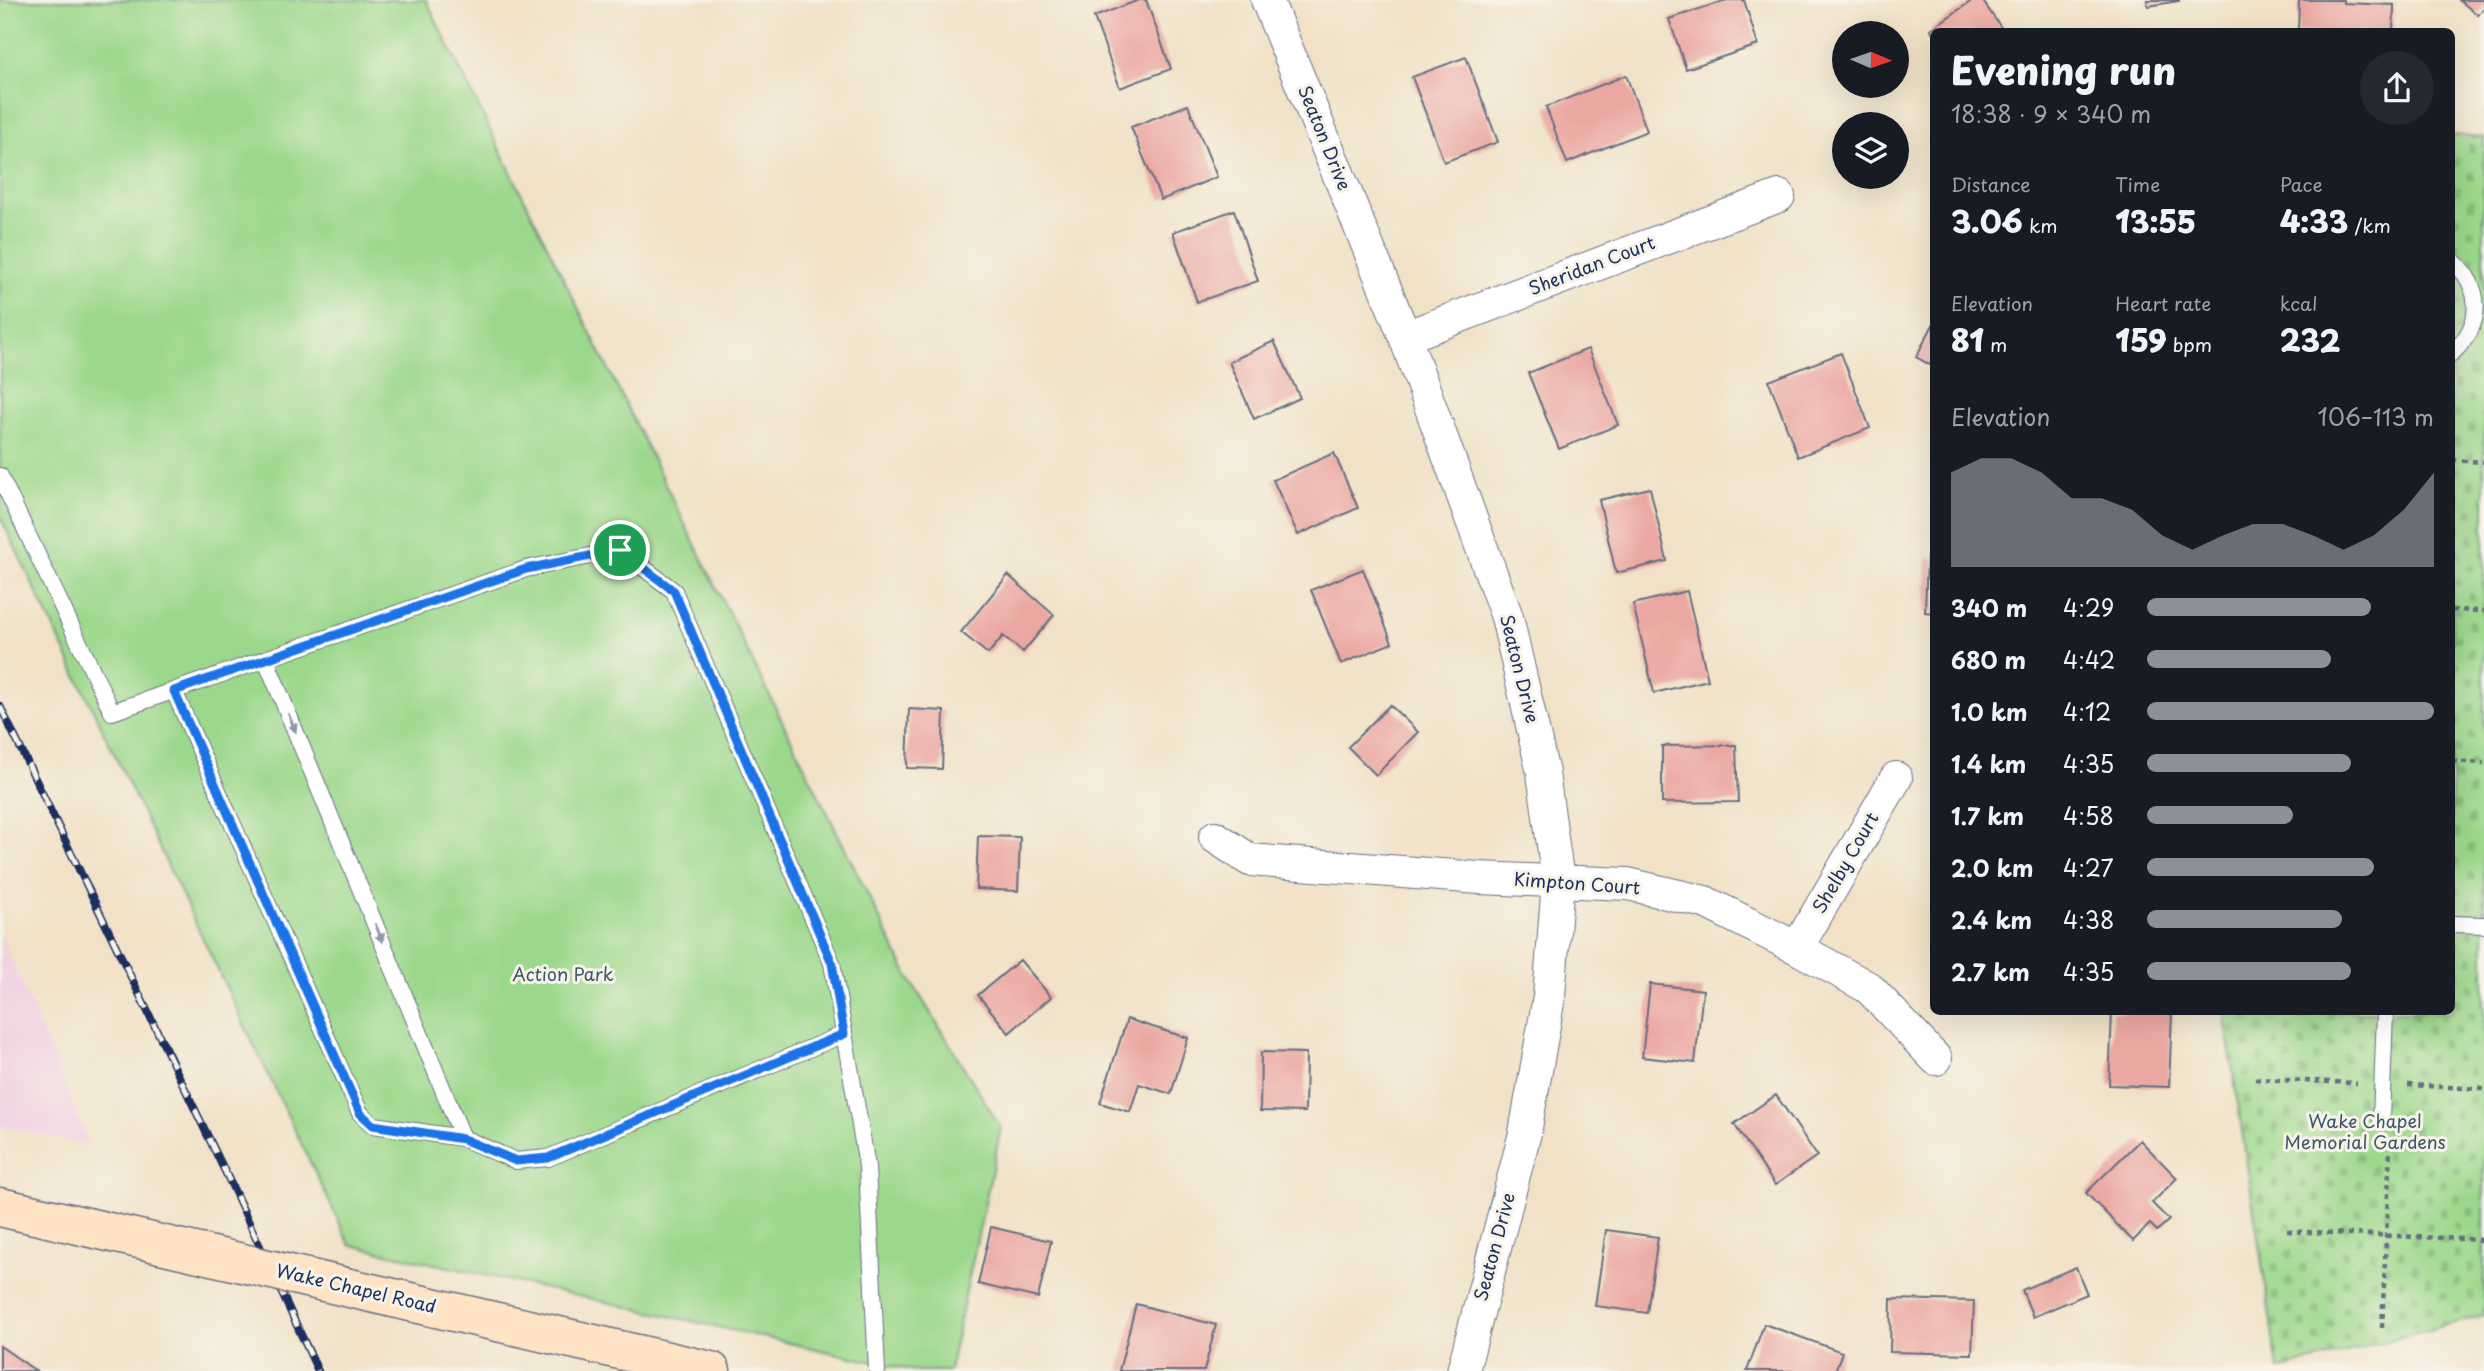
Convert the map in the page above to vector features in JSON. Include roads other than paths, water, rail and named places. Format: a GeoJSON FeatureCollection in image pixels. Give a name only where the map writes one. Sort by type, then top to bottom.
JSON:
{"type":"FeatureCollection","features":[{"type":"Feature","properties":{"kind":"main road","name":"Wake Chapel Road"},"geometry":{"type":"LineString","coordinates":[[0,1207],[711,1371]]}},
{"type":"Feature","properties":{"kind":"street","name":"Seaton Drive"},"geometry":{"type":"LineString","coordinates":[[1267,0],[1405,337],[1507,617],[1543,773],[1558,881],[1549,997],[1525,1133],[1463,1371]]}},
{"type":"Feature","properties":{"kind":"street","name":"Sheridan Court"},"geometry":{"type":"LineString","coordinates":[[1405,337],[1779,196]]}},
{"type":"Feature","properties":{"kind":"street","name":"Shelby Court"},"geometry":{"type":"LineString","coordinates":[[1797,948],[1896,778]]}},
{"type":"Feature","properties":{"kind":"street","name":"Kimpton Court"},"geometry":{"type":"LineString","coordinates":[[1214,837],[1250,860],[1479,878],[1628,884],[1705,902],[1869,988],[1936,1059]]}},
{"type":"Feature","properties":{"kind":"lane"},"geometry":{"type":"LineString","coordinates":[[2455,263],[2465,272],[2480,307],[2473,326],[2455,350]]}},
{"type":"Feature","properties":{"kind":"lane"},"geometry":{"type":"LineString","coordinates":[[0,476],[112,712],[526,569],[620,550],[674,591],[832,963],[867,1166],[877,1371]]}},
{"type":"Feature","properties":{"kind":"lane"},"geometry":{"type":"LineString","coordinates":[[266,660],[463,1139]]}},
{"type":"Feature","properties":{"kind":"lane"},"geometry":{"type":"LineString","coordinates":[[174,691],[360,1113],[373,1125],[463,1139],[516,1161],[548,1158],[844,1034]]}},
{"type":"Feature","properties":{"kind":"lane"},"geometry":{"type":"LineString","coordinates":[[2455,924],[2484,925]]}},
{"type":"Feature","properties":{"kind":"lane"},"geometry":{"type":"LineString","coordinates":[[2381,1121],[2385,1015]]}},
{"type":"Feature","properties":{"kind":"railway"},"geometry":{"type":"LineString","coordinates":[[0,706],[232,1186],[318,1371]]}},
{"type":"Feature","properties":{"kind":"park label","name":"Action Park"},"geometry":{"type":"Point","coordinates":[563,975]}},
{"type":"Feature","properties":{"kind":"park label","name":"Wake Chapel Memorial Gardens"},"geometry":{"type":"Point","coordinates":[2365,1132]}}]}
